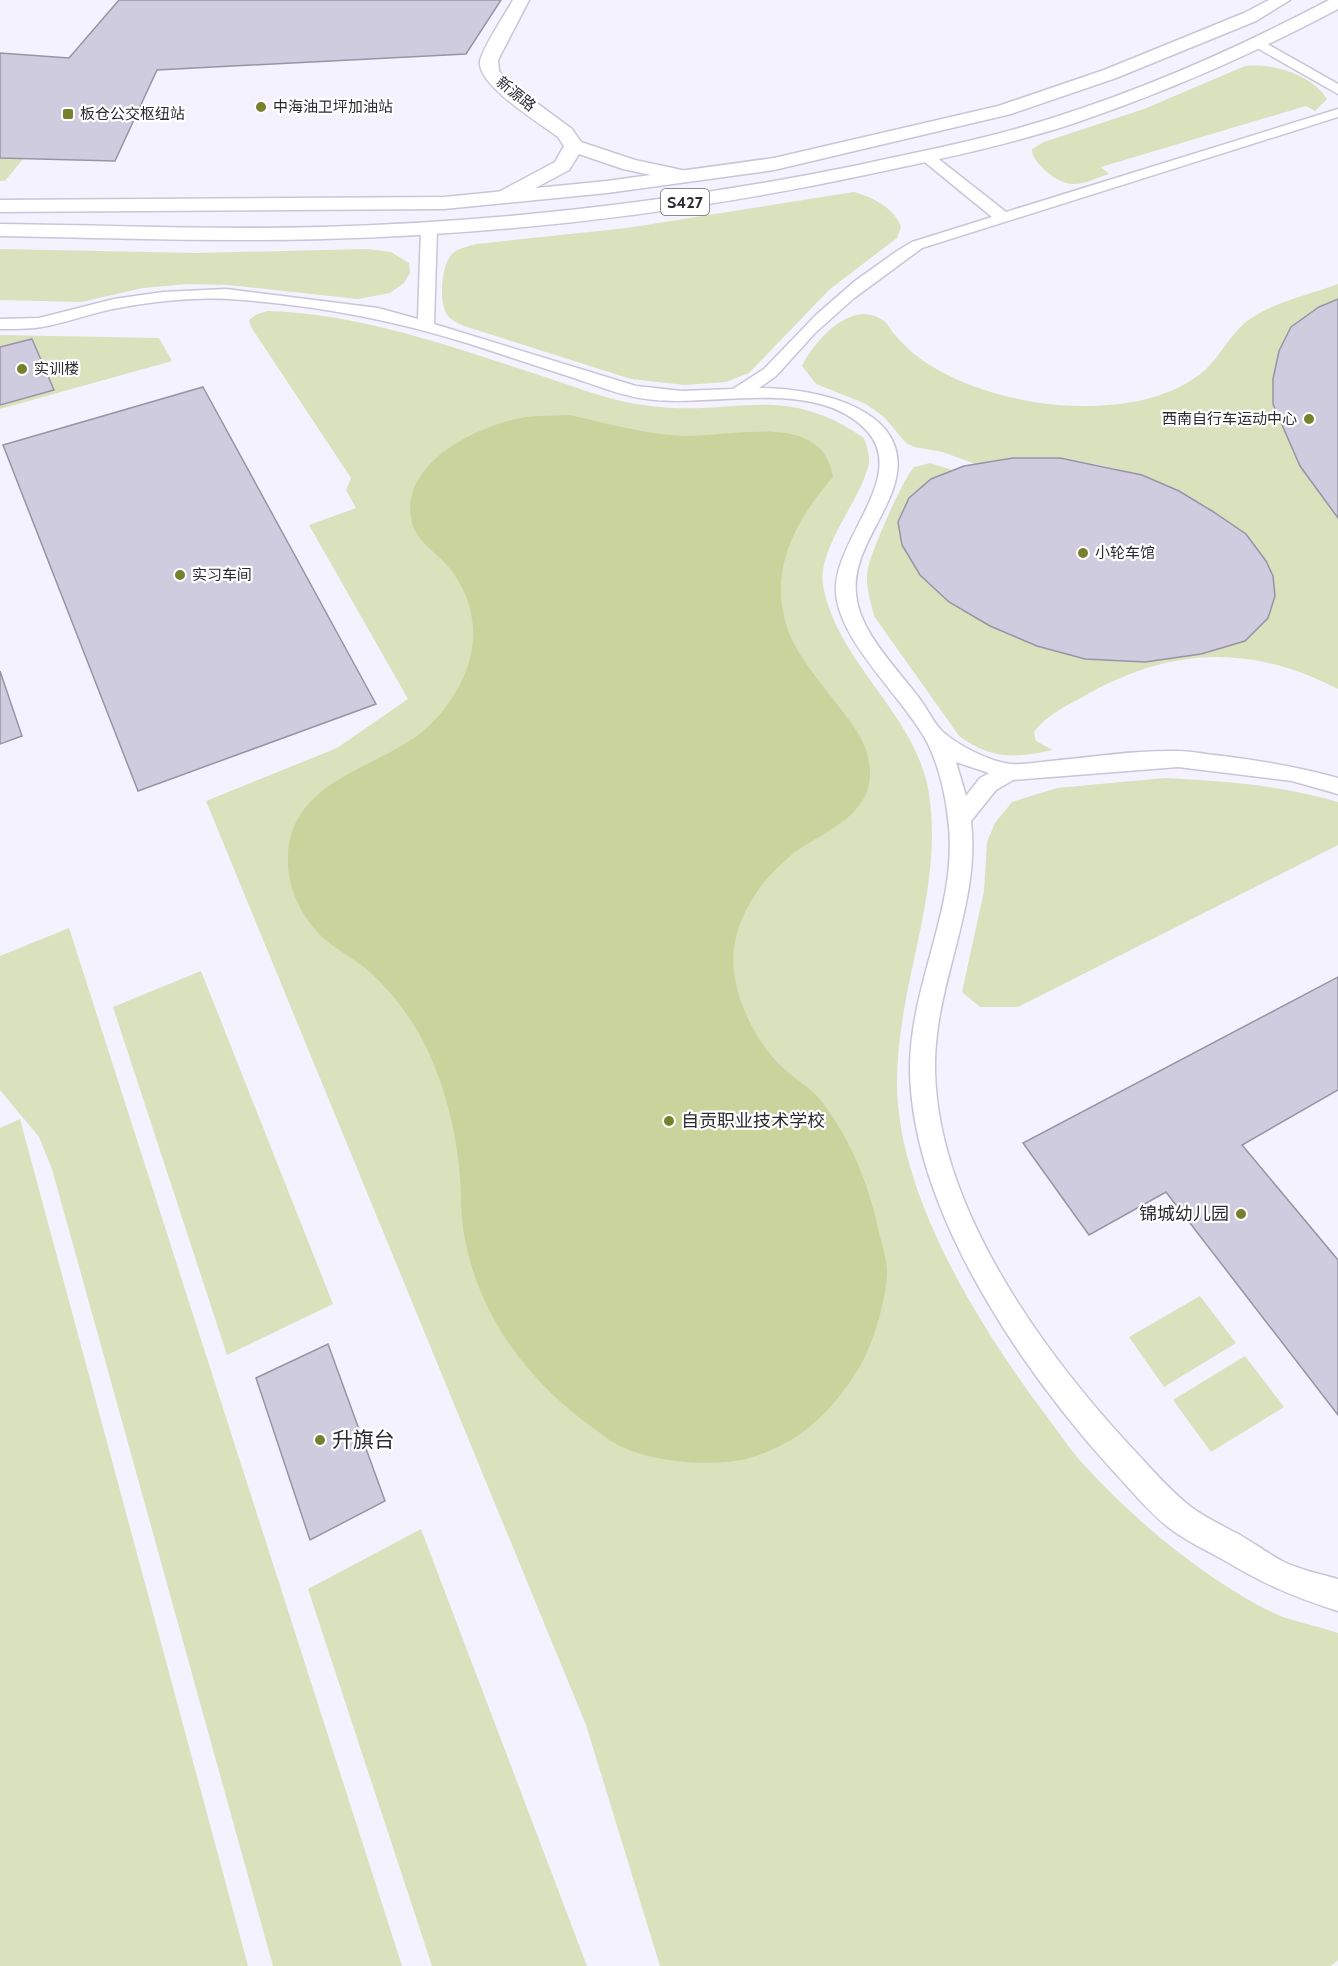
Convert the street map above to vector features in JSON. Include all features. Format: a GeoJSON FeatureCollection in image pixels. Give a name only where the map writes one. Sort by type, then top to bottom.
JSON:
{"type":"FeatureCollection","features":[{"type":"Feature","properties":{"kind":"main road","name":"新源路"},"geometry":{"type":"LineString","coordinates":[[521,0],[489,60],[490,72],[504,88],[565,133],[574,146]]}},
{"type":"Feature","properties":{"kind":"main road","name":"S427"},"geometry":{"type":"LineString","coordinates":[[0,206],[317,205],[444,202],[504,197],[774,164],[1004,110],[1110,74],[1250,17],[1282,0]]}},
{"type":"Feature","properties":{"kind":"main road","name":"S427"},"geometry":{"type":"LineString","coordinates":[[0,230],[323,233],[504,224],[654,207],[812,181],[1026,132],[1146,89],[1257,42],[1338,2]]}},
{"type":"Feature","properties":{"kind":"main road"},"geometry":{"type":"LineString","coordinates":[[504,197],[536,182],[562,166],[574,146],[630,165],[684,176]]}},
{"type":"Feature","properties":{"kind":"lane"},"geometry":{"type":"LineString","coordinates":[[1257,42],[1338,90]]}},
{"type":"Feature","properties":{"kind":"lane"},"geometry":{"type":"LineString","coordinates":[[730,394],[755,386],[770,375],[789,350],[869,277],[917,245],[1338,113]]}},
{"type":"Feature","properties":{"kind":"lane"},"geometry":{"type":"LineString","coordinates":[[926,156],[1002,217]]}},
{"type":"Feature","properties":{"kind":"lane"},"geometry":{"type":"LineString","coordinates":[[426,326],[429,228]]}},
{"type":"Feature","properties":{"kind":"lane"},"geometry":{"type":"LineString","coordinates":[[0,324],[39,323],[114,304],[163,297],[226,294],[378,314],[426,326],[624,389],[655,395],[790,393],[849,410],[870,423],[886,442],[891,466],[883,492],[848,567],[846,593],[854,622],[934,736],[948,773],[960,818],[960,873],[925,1028],[923,1081],[933,1149],[958,1220],[997,1289],[1053,1377],[1113,1450],[1180,1518],[1281,1576],[1338,1595]]}},
{"type":"Feature","properties":{"kind":"lane"},"geometry":{"type":"LineString","coordinates":[[789,350],[786,366],[789,376],[799,389],[822,401]]}},
{"type":"Feature","properties":{"kind":"lane"},"geometry":{"type":"LineString","coordinates":[[934,736],[959,754],[1009,772],[1178,759],[1292,773],[1338,786]]}},
{"type":"Feature","properties":{"kind":"lane"},"geometry":{"type":"LineString","coordinates":[[960,818],[988,784],[1009,772]]}},
{"type":"Feature","properties":{"kind":"shaded area"},"geometry":{"type":"Polygon","coordinates":[[[1245,66],[1267,66],[1290,72],[1311,83],[1327,99],[1315,111],[1306,106],[1101,167],[1109,174],[1081,183],[1066,183],[1053,176],[1041,166],[1033,154],[1032,149],[1044,142],[1144,109],[1245,66]]]}},
{"type":"Feature","properties":{"kind":"shaded area"},"geometry":{"type":"Polygon","coordinates":[[[0,158],[23,159],[5,181],[0,181],[0,158]]]}},
{"type":"Feature","properties":{"kind":"shaded area"},"geometry":{"type":"Polygon","coordinates":[[[854,192],[875,200],[894,214],[901,227],[897,238],[830,289],[749,373],[726,382],[685,385],[631,379],[464,326],[451,319],[445,310],[442,284],[446,265],[453,253],[467,246],[627,228],[854,192]]]}},
{"type":"Feature","properties":{"kind":"shaded area"},"geometry":{"type":"Polygon","coordinates":[[[0,249],[197,253],[366,249],[391,252],[409,263],[410,273],[404,283],[390,293],[358,299],[228,285],[188,284],[143,288],[81,302],[0,300],[0,249]]]}},
{"type":"Feature","properties":{"kind":"shaded area"},"geometry":{"type":"Polygon","coordinates":[[[1338,284],[1338,299],[1319,307],[1291,327],[1273,379],[1273,404],[1300,466],[1338,518],[1338,689],[1306,674],[1274,664],[1242,658],[1211,657],[1180,660],[1149,667],[1118,679],[1051,715],[1034,732],[1036,741],[1053,750],[1027,755],[1004,755],[982,749],[959,736],[874,616],[868,590],[867,574],[873,552],[895,502],[914,467],[930,463],[952,470],[931,479],[910,498],[899,521],[902,545],[920,575],[949,602],[990,626],[1145,662],[1201,654],[1245,641],[1268,618],[1275,596],[1273,576],[1212,511],[1179,491],[1142,475],[1060,458],[1013,458],[975,464],[943,452],[914,447],[906,443],[884,417],[866,404],[816,384],[802,366],[825,334],[847,318],[872,315],[884,321],[904,344],[928,364],[958,380],[985,390],[1026,401],[1060,405],[1126,403],[1169,392],[1188,382],[1205,370],[1239,328],[1263,311],[1338,284]]]}},
{"type":"Feature","properties":{"kind":"shaded area"},"geometry":{"type":"Polygon","coordinates":[[[268,311],[337,318],[404,333],[592,393],[635,404],[681,408],[758,405],[808,410],[835,421],[864,438],[868,466],[859,491],[831,545],[823,572],[823,585],[831,613],[844,640],[909,739],[922,765],[929,794],[932,831],[930,867],[904,1012],[897,1085],[901,1127],[911,1171],[927,1215],[970,1301],[1020,1380],[1084,1465],[1143,1523],[1175,1550],[1217,1580],[1274,1613],[1338,1633],[1338,1960],[1331,1966],[660,1966],[586,1725],[206,801],[337,748],[408,699],[309,525],[356,508],[346,490],[351,478],[251,327],[249,320],[257,314],[268,311]]]}},
{"type":"Feature","properties":{"kind":"shaded area"},"geometry":{"type":"Polygon","coordinates":[[[0,335],[159,338],[172,361],[0,409],[0,405],[54,389],[32,339],[0,347],[0,335]]]}},
{"type":"Feature","properties":{"kind":"shaded area"},"geometry":{"type":"Polygon","coordinates":[[[569,415],[639,431],[668,435],[702,436],[772,432],[793,435],[812,442],[826,456],[833,477],[808,509],[790,545],[781,583],[782,603],[786,624],[795,645],[864,744],[870,774],[868,788],[856,810],[836,827],[787,859],[761,886],[742,918],[736,936],[734,972],[740,998],[757,1036],[773,1058],[822,1102],[843,1134],[859,1166],[871,1201],[885,1256],[886,1287],[874,1335],[860,1366],[827,1411],[800,1434],[784,1444],[768,1452],[734,1461],[682,1462],[647,1456],[618,1445],[572,1411],[528,1369],[494,1320],[471,1264],[464,1234],[460,1175],[454,1134],[441,1085],[422,1039],[412,1021],[387,989],[367,969],[325,940],[312,927],[301,910],[290,882],[288,862],[291,836],[300,815],[314,798],[332,784],[422,732],[449,702],[460,685],[469,661],[473,632],[468,603],[456,576],[414,529],[411,503],[416,484],[427,468],[442,453],[479,431],[522,418],[569,415]]]}},
{"type":"Feature","properties":{"kind":"shaded area"},"geometry":{"type":"Polygon","coordinates":[[[1165,778],[1230,782],[1274,788],[1338,802],[1338,845],[1018,1007],[980,1007],[962,992],[984,891],[987,842],[995,823],[1012,802],[1057,788],[1165,778]]]}},
{"type":"Feature","properties":{"kind":"shaded area"},"geometry":{"type":"Polygon","coordinates":[[[69,928],[402,1966],[273,1966],[52,1169],[39,1137],[0,1090],[0,956],[69,928]]]}},
{"type":"Feature","properties":{"kind":"shaded area"},"geometry":{"type":"Polygon","coordinates":[[[201,971],[333,1304],[227,1355],[113,1007],[201,971]]]}},
{"type":"Feature","properties":{"kind":"shaded area"},"geometry":{"type":"Polygon","coordinates":[[[20,1119],[248,1966],[0,1966],[0,1128],[20,1119]]]}},
{"type":"Feature","properties":{"kind":"shaded area"},"geometry":{"type":"Polygon","coordinates":[[[1200,1296],[1236,1343],[1164,1387],[1129,1337],[1200,1296]]]}},
{"type":"Feature","properties":{"kind":"shaded area"},"geometry":{"type":"Polygon","coordinates":[[[1245,1356],[1284,1407],[1211,1452],[1173,1400],[1245,1356]]]}},
{"type":"Feature","properties":{"kind":"shaded area"},"geometry":{"type":"Polygon","coordinates":[[[421,1529],[587,1966],[432,1966],[308,1589],[421,1529]]]}},
{"type":"Feature","properties":{"kind":"building","name":"板仓公交枢纽站"},"geometry":{"type":"Polygon","coordinates":[[[119,0],[501,0],[466,54],[157,70],[115,161],[0,158],[0,53],[69,58],[119,0]]]}},
{"type":"Feature","properties":{"kind":"building","name":"西南自行车运动中心"},"geometry":{"type":"Polygon","coordinates":[[[1338,299],[1338,518],[1300,466],[1273,404],[1273,379],[1279,351],[1291,327],[1319,307],[1338,299]]]}},
{"type":"Feature","properties":{"kind":"building","name":"实训楼"},"geometry":{"type":"Polygon","coordinates":[[[32,339],[54,390],[0,405],[0,347],[32,339]]]}},
{"type":"Feature","properties":{"kind":"building","name":"实习车间"},"geometry":{"type":"Polygon","coordinates":[[[203,387],[376,704],[138,791],[3,445],[203,387]]]}},
{"type":"Feature","properties":{"kind":"building","name":"小轮车馆"},"geometry":{"type":"Polygon","coordinates":[[[1013,458],[1060,458],[1142,475],[1179,491],[1212,511],[1246,534],[1266,561],[1273,576],[1275,596],[1268,618],[1245,641],[1201,654],[1145,662],[1085,659],[1037,646],[990,626],[949,602],[920,575],[902,545],[898,522],[909,498],[931,479],[964,466],[1013,458]]]}},
{"type":"Feature","properties":{"kind":"building"},"geometry":{"type":"Polygon","coordinates":[[[0,671],[22,736],[0,744],[0,671]]]}},
{"type":"Feature","properties":{"kind":"building","name":"锦城幼儿园"},"geometry":{"type":"Polygon","coordinates":[[[1338,977],[1338,1090],[1242,1145],[1338,1260],[1338,1415],[1166,1192],[1089,1235],[1023,1143],[1338,977]]]}},
{"type":"Feature","properties":{"kind":"building","name":"升旗台"},"geometry":{"type":"Polygon","coordinates":[[[328,1344],[385,1501],[310,1540],[256,1378],[328,1344]]]}},
{"type":"Feature","properties":{"kind":"place","name":"中海油卫坪加油站"},"geometry":{"type":"Point","coordinates":[261,107]}},
{"type":"Feature","properties":{"kind":"place","name":"板仓公交枢纽站"},"geometry":{"type":"Point","coordinates":[68,114]}},
{"type":"Feature","properties":{"kind":"place","name":"实训楼"},"geometry":{"type":"Point","coordinates":[22,369]}},
{"type":"Feature","properties":{"kind":"place","name":"西南自行车运动中心"},"geometry":{"type":"Point","coordinates":[1309,419]}},
{"type":"Feature","properties":{"kind":"place","name":"小轮车馆"},"geometry":{"type":"Point","coordinates":[1083,553]}},
{"type":"Feature","properties":{"kind":"place","name":"实习车间"},"geometry":{"type":"Point","coordinates":[180,575]}},
{"type":"Feature","properties":{"kind":"place","name":"自贡职业技术学校"},"geometry":{"type":"Point","coordinates":[669,1121]}},
{"type":"Feature","properties":{"kind":"place","name":"锦城幼儿园"},"geometry":{"type":"Point","coordinates":[1241,1214]}},
{"type":"Feature","properties":{"kind":"place","name":"升旗台"},"geometry":{"type":"Point","coordinates":[320,1440]}}]}
